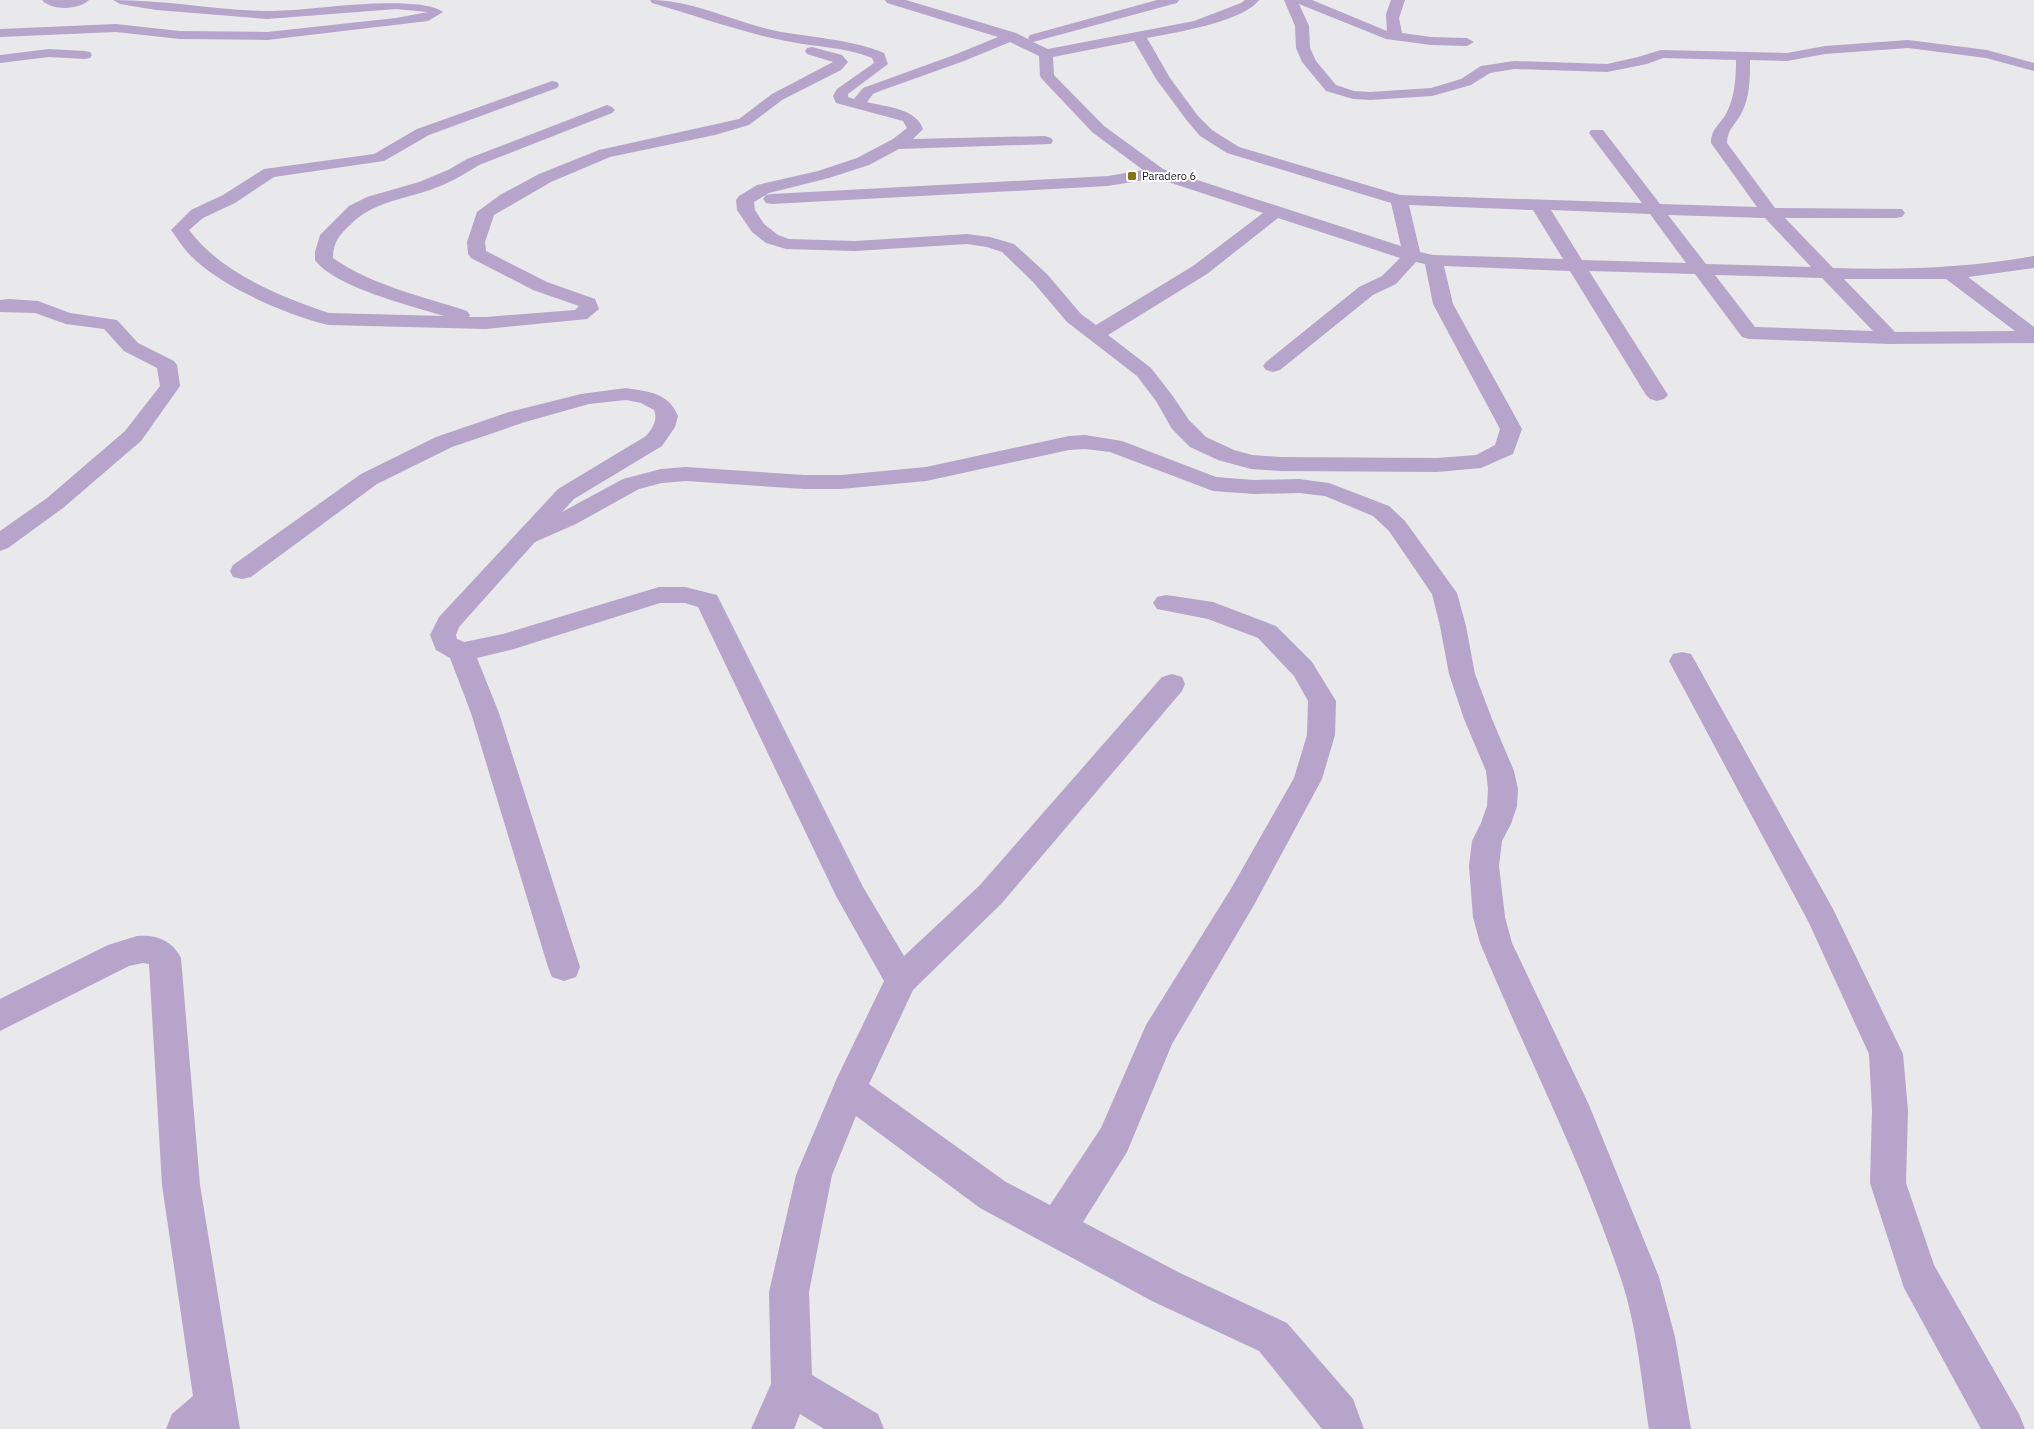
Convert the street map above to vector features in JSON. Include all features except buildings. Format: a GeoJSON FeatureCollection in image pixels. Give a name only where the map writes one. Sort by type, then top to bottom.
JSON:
{"type":"FeatureCollection","features":[{"type":"Feature","properties":{"kind":"street"},"geometry":{"type":"LineString","coordinates":[[49,0],[54,3],[82,0]]}},
{"type":"Feature","properties":{"kind":"street"},"geometry":{"type":"LineString","coordinates":[[0,33],[116,28],[180,35],[267,36],[396,22],[428,17],[436,12],[426,6],[396,5],[267,16],[156,6],[120,0]]}},
{"type":"Feature","properties":{"kind":"street"},"geometry":{"type":"LineString","coordinates":[[657,0],[770,34],[866,50],[879,56],[881,64],[842,92],[841,100],[857,106],[908,118],[914,123],[915,129],[900,144],[868,161],[763,189],[745,200]]}},
{"type":"Feature","properties":{"kind":"street"},"geometry":{"type":"LineString","coordinates":[[892,0],[1017,39],[1046,54],[1138,34],[1197,24],[1246,6],[1252,0]]}},
{"type":"Feature","properties":{"kind":"street"},"geometry":{"type":"LineString","coordinates":[[857,106],[868,91],[959,58],[1017,39],[1172,0]]}},
{"type":"Feature","properties":{"kind":"street"},"geometry":{"type":"LineString","coordinates":[[1291,0],[1302,26],[1303,48],[1309,62],[1331,88],[1353,95],[1370,96],[1432,92],[1466,82],[1486,69],[1514,65],[1607,68],[1642,61],[1661,54],[1787,57],[1825,50],[1908,44],[1987,54],[2034,67]]}},
{"type":"Feature","properties":{"kind":"street"},"geometry":{"type":"LineString","coordinates":[[1301,0],[1369,30],[1431,41],[1468,42]]}},
{"type":"Feature","properties":{"kind":"street"},"geometry":{"type":"LineString","coordinates":[[1396,36],[1391,22],[1392,12],[1398,0]]}},
{"type":"Feature","properties":{"kind":"street"},"geometry":{"type":"LineString","coordinates":[[552,86],[423,132],[378,158],[270,173],[230,198],[199,212],[188,219],[180,230],[197,252],[224,271],[269,296],[308,314],[328,319],[486,323],[580,315],[589,309],[588,303],[540,286],[477,254],[476,242],[486,212],[546,178],[605,153],[744,122],[777,97],[841,62],[837,58],[785,44],[770,34]]}},
{"type":"Feature","properties":{"kind":"street"},"geometry":{"type":"LineString","coordinates":[[1138,34],[1163,79],[1206,133],[1233,150],[1399,200],[1770,213],[1896,213]]}},
{"type":"Feature","properties":{"kind":"street"},"geometry":{"type":"LineString","coordinates":[[0,59],[50,53],[85,55]]}},
{"type":"Feature","properties":{"kind":"street"},"geometry":{"type":"LineString","coordinates":[[1046,54],[1048,76],[1098,129],[1157,173],[1422,258],[1576,266],[1827,273],[1951,273],[2034,262]]}},
{"type":"Feature","properties":{"kind":"street"},"geometry":{"type":"LineString","coordinates":[[1743,56],[1740,97],[1731,119],[1720,130],[1719,143],[1770,213],[1890,338]]}},
{"type":"Feature","properties":{"kind":"street"},"geometry":{"type":"LineString","coordinates":[[486,323],[376,286],[336,270],[324,260],[324,252],[329,235],[354,210],[374,201],[425,186],[454,174],[473,162],[607,110]]}},
{"type":"Feature","properties":{"kind":"street"},"geometry":{"type":"LineString","coordinates":[[1597,134],[1656,208],[1749,333],[1890,338],[2034,337]]}},
{"type":"Feature","properties":{"kind":"street"},"geometry":{"type":"LineString","coordinates":[[900,144],[1045,141]]}},
{"type":"Feature","properties":{"kind":"street"},"geometry":{"type":"LineString","coordinates":[[745,200],[1108,181],[1157,173]]}},
{"type":"Feature","properties":{"kind":"street"},"geometry":{"type":"LineString","coordinates":[[745,200],[746,210],[758,228],[772,239],[786,244],[855,246],[967,238],[990,242],[1008,248],[1040,278],[1074,318],[1122,357],[1144,372],[1180,424],[1198,442],[1226,455],[1251,462],[1280,464],[1437,465],[1481,461],[1505,449],[1511,429],[1443,304],[1399,200]]}},
{"type":"Feature","properties":{"kind":"street"},"geometry":{"type":"LineString","coordinates":[[1538,204],[1657,395]]}},
{"type":"Feature","properties":{"kind":"street"},"geometry":{"type":"LineString","coordinates":[[1096,334],[1200,270],[1275,212]]}},
{"type":"Feature","properties":{"kind":"street"},"geometry":{"type":"LineString","coordinates":[[1274,366],[1366,291],[1389,280],[1422,258]]}},
{"type":"Feature","properties":{"kind":"street"},"geometry":{"type":"LineString","coordinates":[[1951,273],[2034,337]]}},
{"type":"Feature","properties":{"kind":"street"},"geometry":{"type":"LineString","coordinates":[[0,306],[38,307],[66,318],[110,324],[131,347],[167,365],[170,386],[133,436],[54,503],[0,543]]}},
{"type":"Feature","properties":{"kind":"street"},"geometry":{"type":"LineString","coordinates":[[242,571],[369,479],[444,442],[517,417],[588,398],[626,394],[647,398],[663,406],[667,416],[664,427],[654,441],[566,494],[448,623],[443,635],[445,644],[461,652],[505,643],[659,595],[685,595],[708,601],[852,896],[901,980]]}},
{"type":"Feature","properties":{"kind":"street"},"geometry":{"type":"LineString","coordinates":[[524,538],[568,519],[616,490],[661,476],[686,474],[804,482],[841,482],[926,474],[1069,443],[1100,443],[1114,446],[1213,484],[1254,487],[1299,486],[1329,490],[1381,510],[1397,526],[1444,593],[1454,626],[1462,674],[1478,719],[1500,771],[1503,789],[1502,806],[1496,824],[1487,841],[1484,866],[1485,892],[1489,917],[1496,943],[1576,1117],[1640,1277],[1655,1337],[1670,1429]]}},
{"type":"Feature","properties":{"kind":"street"},"geometry":{"type":"LineString","coordinates":[[1057,1229],[1114,1140],[1158,1036],[1243,896],[1308,779],[1321,735],[1322,701],[1303,669],[1267,632],[1213,611],[1166,603]]}},
{"type":"Feature","properties":{"kind":"street"},"geometry":{"type":"LineString","coordinates":[[461,652],[486,713],[564,967]]}},
{"type":"Feature","properties":{"kind":"street"},"geometry":{"type":"LineString","coordinates":[[1682,662],[1822,918],[1886,1054],[1890,1110],[1888,1183],[1918,1274],[2004,1429]]}},
{"type":"Feature","properties":{"kind":"street"},"geometry":{"type":"LineString","coordinates":[[772,1429],[792,1386],[790,1292],[814,1175],[849,1090],[901,980],[991,894],[1172,684]]}},
{"type":"Feature","properties":{"kind":"street"},"geometry":{"type":"LineString","coordinates":[[0,1016],[120,955],[135,950],[149,949],[159,952],[166,958],[181,1185],[207,1420]]}},
{"type":"Feature","properties":{"kind":"street"},"geometry":{"type":"LineString","coordinates":[[849,1090],[993,1194],[1166,1288],[1273,1338],[1338,1414],[1343,1429]]}},
{"type":"Feature","properties":{"kind":"street"},"geometry":{"type":"LineString","coordinates":[[792,1386],[863,1429]]}},
{"type":"Feature","properties":{"kind":"place","name":"Paradero 6"},"geometry":{"type":"Point","coordinates":[1132,176]}}]}
